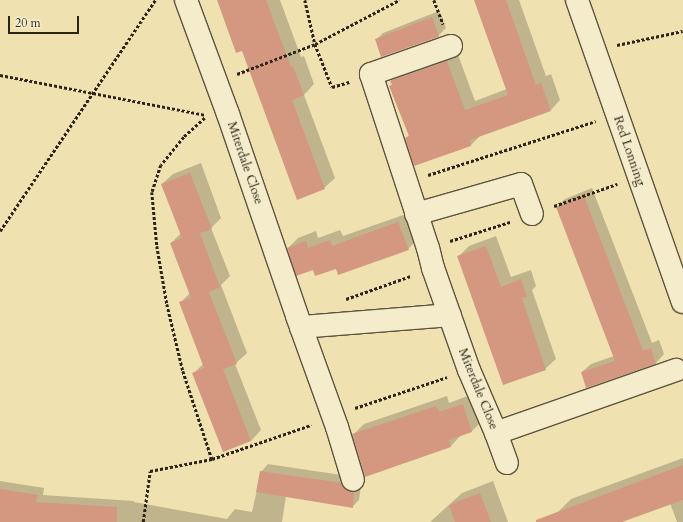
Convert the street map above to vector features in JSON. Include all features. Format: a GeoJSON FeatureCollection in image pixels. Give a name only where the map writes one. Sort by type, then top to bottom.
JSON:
{"type":"FeatureCollection","features":[{"type":"Feature","properties":{"kind":"street","name":"Miterdale Close"},"geometry":{"type":"LineString","coordinates":[[186,0],[228,114],[353,480]]}},
{"type":"Feature","properties":{"kind":"street","name":"Red Lonning"},"geometry":{"type":"LineString","coordinates":[[577,0],[683,302]]}},
{"type":"Feature","properties":{"kind":"street"},"geometry":{"type":"LineString","coordinates":[[370,74],[451,46]]}},
{"type":"Feature","properties":{"kind":"street","name":"Miterdale Close"},"geometry":{"type":"LineString","coordinates":[[370,74],[428,248],[433,268],[469,370],[507,463]]}},
{"type":"Feature","properties":{"kind":"street"},"geometry":{"type":"LineString","coordinates":[[416,214],[521,184],[532,214]]}},
{"type":"Feature","properties":{"kind":"street"},"geometry":{"type":"LineString","coordinates":[[301,328],[450,315]]}},
{"type":"Feature","properties":{"kind":"street"},"geometry":{"type":"LineString","coordinates":[[496,433],[676,370]]}},
{"type":"Feature","properties":{"kind":"path"},"geometry":{"type":"LineString","coordinates":[[0,231],[155,0]]}},
{"type":"Feature","properties":{"kind":"path"},"geometry":{"type":"LineString","coordinates":[[305,0],[315,44],[332,87],[370,74]]}},
{"type":"Feature","properties":{"kind":"path"},"geometry":{"type":"LineString","coordinates":[[216,82],[315,44],[399,0]]}},
{"type":"Feature","properties":{"kind":"path"},"geometry":{"type":"LineString","coordinates":[[594,50],[683,31]]}},
{"type":"Feature","properties":{"kind":"path"},"geometry":{"type":"LineString","coordinates":[[0,75],[204,115],[228,114]]}},
{"type":"Feature","properties":{"kind":"path"},"geometry":{"type":"LineString","coordinates":[[212,459],[183,371],[167,304],[157,246],[152,192],[161,166],[184,137],[204,119],[228,114]]}},
{"type":"Feature","properties":{"kind":"path"},"geometry":{"type":"LineString","coordinates":[[406,182],[616,114]]}},
{"type":"Feature","properties":{"kind":"path"},"geometry":{"type":"LineString","coordinates":[[340,301],[433,268]]}},
{"type":"Feature","properties":{"kind":"path"},"geometry":{"type":"LineString","coordinates":[[143,522],[150,471],[212,459],[469,370]]}},
{"type":"Feature","properties":{"kind":"building"},"geometry":{"type":"Polygon","coordinates":[[[217,0],[266,0],[291,67],[293,66],[304,95],[292,100],[325,189],[297,200],[242,51],[236,53],[217,0]]]}},
{"type":"Feature","properties":{"kind":"building"},"geometry":{"type":"Polygon","coordinates":[[[474,0],[506,0],[536,85],[541,83],[551,111],[470,140],[471,146],[414,166],[405,138],[409,136],[389,86],[392,85],[390,81],[447,61],[465,110],[508,95],[474,0]]]}},
{"type":"Feature","properties":{"kind":"building"},"geometry":{"type":"Polygon","coordinates":[[[432,17],[439,36],[438,37],[381,57],[375,39],[432,17]]]}},
{"type":"Feature","properties":{"kind":"building"},"geometry":{"type":"Polygon","coordinates":[[[190,173],[212,229],[200,233],[220,287],[209,292],[237,364],[223,369],[251,441],[223,452],[192,373],[204,368],[179,302],[191,298],[170,243],[182,238],[161,184],[190,173]]]}},
{"type":"Feature","properties":{"kind":"building"},"geometry":{"type":"Polygon","coordinates":[[[584,196],[643,351],[651,348],[656,364],[586,388],[581,372],[615,361],[556,207],[584,196]]]}},
{"type":"Feature","properties":{"kind":"building"},"geometry":{"type":"Polygon","coordinates":[[[398,222],[409,250],[338,275],[336,269],[315,276],[313,270],[296,276],[287,248],[306,241],[308,248],[330,240],[332,246],[398,222]]]}},
{"type":"Feature","properties":{"kind":"building"},"geometry":{"type":"Polygon","coordinates":[[[486,246],[501,287],[521,279],[527,297],[522,298],[546,370],[503,385],[457,256],[486,246]]]}},
{"type":"Feature","properties":{"kind":"building"},"geometry":{"type":"Polygon","coordinates":[[[463,404],[472,432],[449,440],[451,447],[365,477],[352,434],[436,406],[439,412],[463,404]]]}},
{"type":"Feature","properties":{"kind":"building"},"geometry":{"type":"Polygon","coordinates":[[[683,465],[683,500],[622,522],[536,522],[536,520],[683,465]]]}},
{"type":"Feature","properties":{"kind":"building"},"geometry":{"type":"Polygon","coordinates":[[[260,471],[341,483],[345,489],[354,492],[353,508],[256,492],[260,471]]]}},
{"type":"Feature","properties":{"kind":"building"},"geometry":{"type":"Polygon","coordinates":[[[0,489],[38,495],[36,502],[117,507],[117,522],[0,522],[0,489]]]}},
{"type":"Feature","properties":{"kind":"building"},"geometry":{"type":"Polygon","coordinates":[[[480,493],[491,522],[455,522],[449,505],[480,493]]]}}]}
